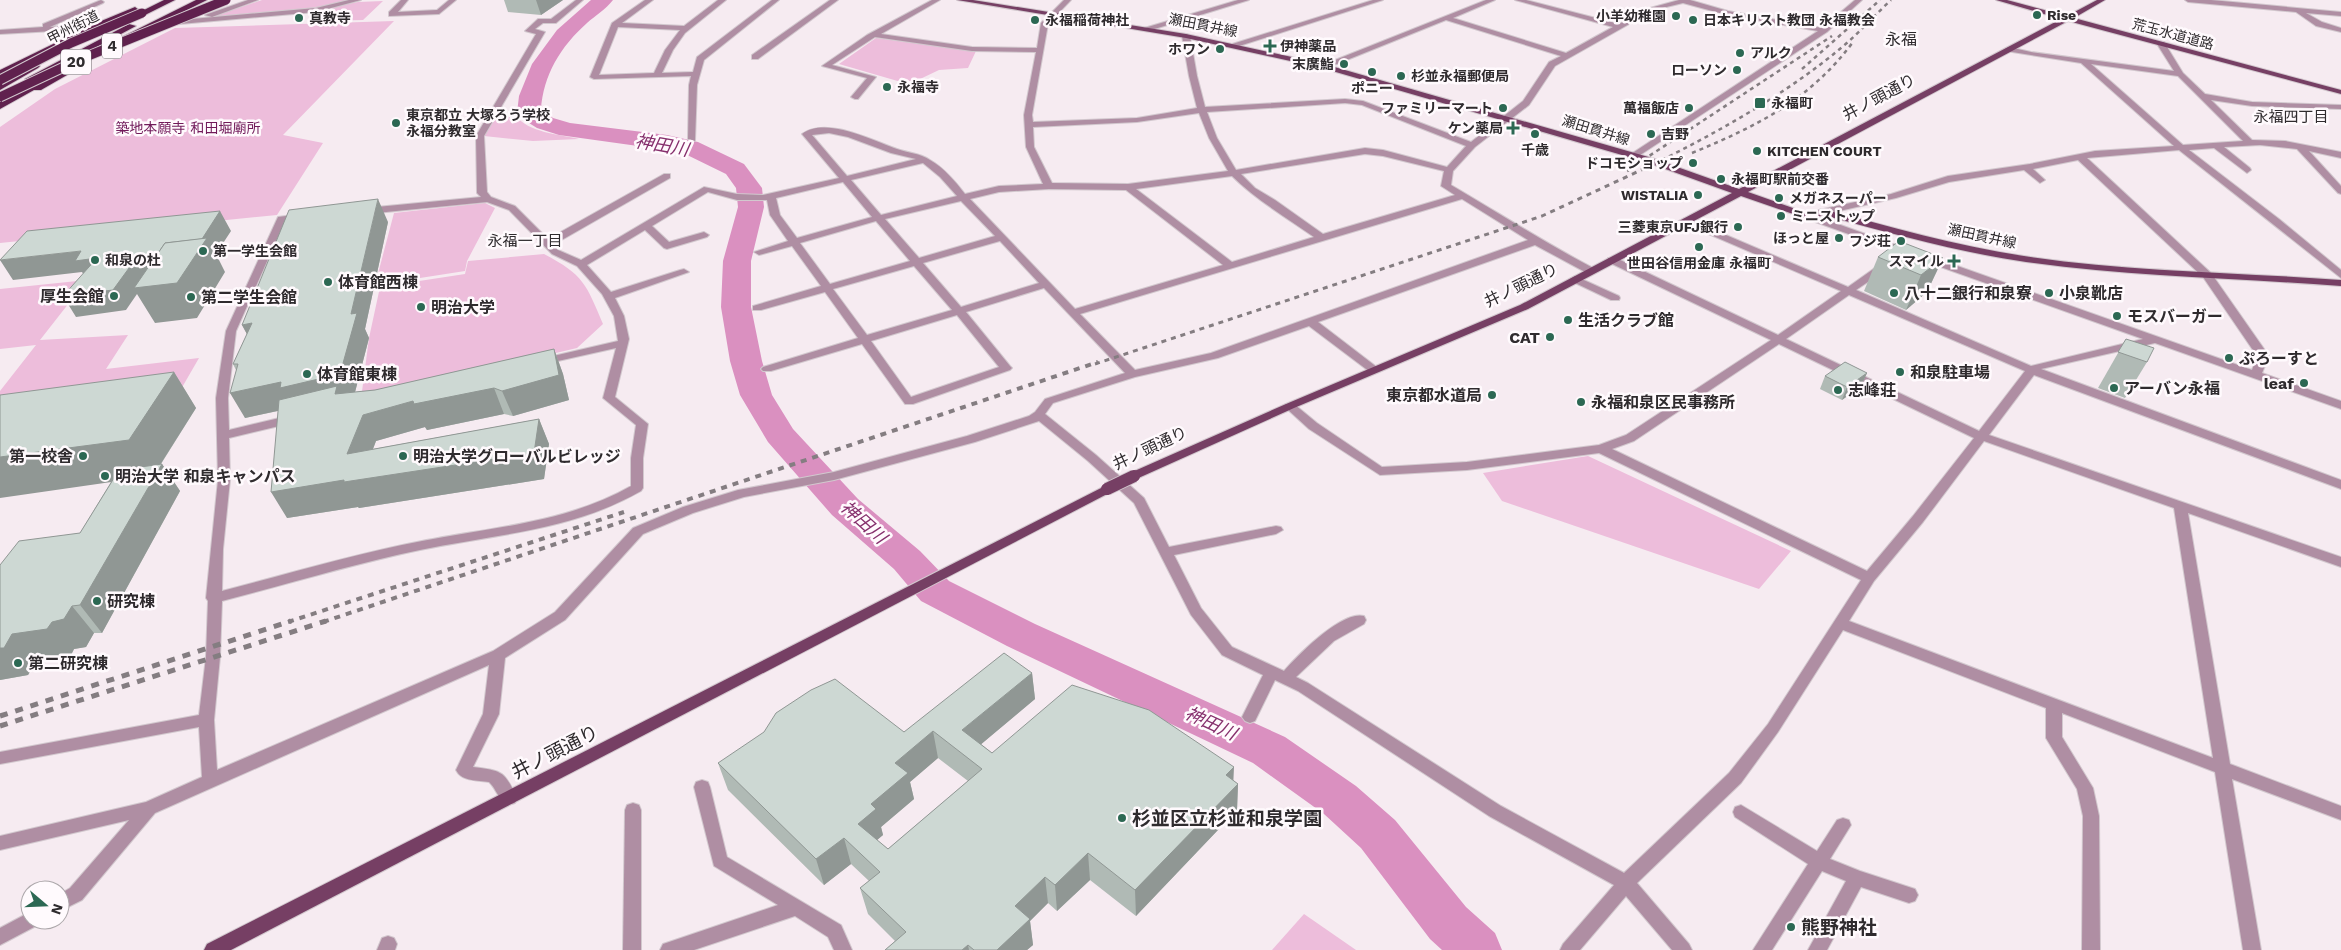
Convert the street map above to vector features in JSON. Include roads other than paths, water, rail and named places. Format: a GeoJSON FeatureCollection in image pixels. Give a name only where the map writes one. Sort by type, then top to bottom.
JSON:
{"type":"FeatureCollection","features":[{"type":"Feature","properties":{"kind":"highway","name":"4"},"geometry":{"type":"LineString","coordinates":[[0,87],[53,57],[171,0]]}},
{"type":"Feature","properties":{"kind":"highway","name":"4"},"geometry":{"type":"LineString","coordinates":[[0,97],[70,57],[188,0]]}},
{"type":"Feature","properties":{"kind":"highway","name":"甲州街道"},"geometry":{"type":"LineString","coordinates":[[0,106],[93,53],[203,0]]}},
{"type":"Feature","properties":{"kind":"highway","name":"4"},"geometry":{"type":"LineString","coordinates":[[0,97],[83,58],[226,0]]}},
{"type":"Feature","properties":{"kind":"highway","name":"甲州街道"},"geometry":{"type":"LineString","coordinates":[[0,81],[158,1]]}},
{"type":"Feature","properties":{"kind":"highway","name":"20"},"geometry":{"type":"LineString","coordinates":[[0,74],[97,26],[158,1]]}},
{"type":"Feature","properties":{"kind":"highway"},"geometry":{"type":"LineString","coordinates":[[0,81],[71,43],[142,13]]}},
{"type":"Feature","properties":{"kind":"highway"},"geometry":{"type":"LineString","coordinates":[[0,113],[47,82],[154,23]]}},
{"type":"Feature","properties":{"kind":"highway"},"geometry":{"type":"LineString","coordinates":[[0,101],[83,58]]}},
{"type":"Feature","properties":{"kind":"main road","name":"瀬田貫井線"},"geometry":{"type":"LineString","coordinates":[[960,0],[1186,36],[1324,66],[1634,156],[1741,191],[1810,217]]}},
{"type":"Feature","properties":{"kind":"main road","name":"荒玉水道道路"},"geometry":{"type":"LineString","coordinates":[[1999,0],[2341,92]]}},
{"type":"Feature","properties":{"kind":"main road","name":"井ノ頭通り"},"geometry":{"type":"LineString","coordinates":[[213,950],[1107,489],[1290,406],[1524,307],[2102,0]]}},
{"type":"Feature","properties":{"kind":"main road","name":"瀬田貫井線"},"geometry":{"type":"LineString","coordinates":[[1822,212],[1976,250],[2024,259],[2159,274],[2207,274],[2341,283]]}},
{"type":"Feature","properties":{"kind":"main road"},"geometry":{"type":"LineString","coordinates":[[1810,217],[1822,212]]}},
{"type":"Feature","properties":{"kind":"street"},"geometry":{"type":"LineString","coordinates":[[190,22],[255,0]]}},
{"type":"Feature","properties":{"kind":"street"},"geometry":{"type":"LineString","coordinates":[[154,23],[190,22],[316,10],[358,0]]}},
{"type":"Feature","properties":{"kind":"street"},"geometry":{"type":"LineString","coordinates":[[405,0],[392,14],[438,12],[453,0]]}},
{"type":"Feature","properties":{"kind":"street"},"geometry":{"type":"LineString","coordinates":[[213,598],[421,545],[536,525],[621,499],[637,488],[637,458],[642,424],[608,398],[622,343],[622,323],[609,296],[581,264],[555,252],[512,208],[488,199],[482,193],[480,136],[542,32],[529,31],[541,21],[553,21],[580,0]]}},
{"type":"Feature","properties":{"kind":"street"},"geometry":{"type":"LineString","coordinates":[[650,0],[616,25],[594,77],[697,74]]}},
{"type":"Feature","properties":{"kind":"street"},"geometry":{"type":"LineString","coordinates":[[657,76],[664,59],[684,28],[723,0]]}},
{"type":"Feature","properties":{"kind":"street"},"geometry":{"type":"LineString","coordinates":[[692,139],[693,85],[700,59],[709,50],[776,0]]}},
{"type":"Feature","properties":{"kind":"street"},"geometry":{"type":"LineString","coordinates":[[755,57],[835,0]]}},
{"type":"Feature","properties":{"kind":"street"},"geometry":{"type":"LineString","coordinates":[[855,96],[872,77],[826,66],[874,35],[937,0]]}},
{"type":"Feature","properties":{"kind":"street"},"geometry":{"type":"LineString","coordinates":[[1049,186],[1030,147],[1028,115],[1045,23],[1068,0]]}},
{"type":"Feature","properties":{"kind":"street"},"geometry":{"type":"LineString","coordinates":[[1145,29],[1246,0]]}},
{"type":"Feature","properties":{"kind":"street"},"geometry":{"type":"LineString","coordinates":[[1233,45],[1380,0]]}},
{"type":"Feature","properties":{"kind":"street"},"geometry":{"type":"LineString","coordinates":[[1324,66],[1492,0]]}},
{"type":"Feature","properties":{"kind":"street"},"geometry":{"type":"LineString","coordinates":[[1518,0],[1621,27]]}},
{"type":"Feature","properties":{"kind":"street"},"geometry":{"type":"LineString","coordinates":[[1535,5],[1542,0]]}},
{"type":"Feature","properties":{"kind":"street"},"geometry":{"type":"LineString","coordinates":[[1591,271],[1536,241],[1446,186],[1449,170],[1472,145],[1526,103],[1552,64],[1565,55],[1652,9],[1686,0],[1727,14],[1824,30]]}},
{"type":"Feature","properties":{"kind":"street"},"geometry":{"type":"LineString","coordinates":[[1634,156],[1824,30],[1859,0]]}},
{"type":"Feature","properties":{"kind":"street"},"geometry":{"type":"LineString","coordinates":[[2188,0],[2341,14]]}},
{"type":"Feature","properties":{"kind":"street"},"geometry":{"type":"LineString","coordinates":[[2301,0],[2316,12]]}},
{"type":"Feature","properties":{"kind":"street"},"geometry":{"type":"LineString","coordinates":[[39,29],[101,2]]}},
{"type":"Feature","properties":{"kind":"street"},"geometry":{"type":"LineString","coordinates":[[2296,10],[2319,24],[2341,30]]}},
{"type":"Feature","properties":{"kind":"street"},"geometry":{"type":"LineString","coordinates":[[1446,18],[1565,55]]}},
{"type":"Feature","properties":{"kind":"street"},"geometry":{"type":"LineString","coordinates":[[616,25],[684,28]]}},
{"type":"Feature","properties":{"kind":"street"},"geometry":{"type":"LineString","coordinates":[[0,32],[107,26]]}},
{"type":"Feature","properties":{"kind":"street"},"geometry":{"type":"LineString","coordinates":[[874,35],[972,49],[1041,50]]}},
{"type":"Feature","properties":{"kind":"street"},"geometry":{"type":"LineString","coordinates":[[1186,36],[1191,75],[1201,110],[1233,173],[1250,189],[1322,238]]}},
{"type":"Feature","properties":{"kind":"street"},"geometry":{"type":"LineString","coordinates":[[2160,44],[2180,74],[2250,143]]}},
{"type":"Feature","properties":{"kind":"street"},"geometry":{"type":"LineString","coordinates":[[2009,49],[2180,74]]}},
{"type":"Feature","properties":{"kind":"street"},"geometry":{"type":"LineString","coordinates":[[2083,61],[2182,148],[2341,274]]}},
{"type":"Feature","properties":{"kind":"street"},"geometry":{"type":"LineString","coordinates":[[2202,96],[2252,104],[2341,106]]}},
{"type":"Feature","properties":{"kind":"street"},"geometry":{"type":"LineString","coordinates":[[1029,125],[1138,120],[1201,110],[1354,102],[1363,103],[1472,145]]}},
{"type":"Feature","properties":{"kind":"street"},"geometry":{"type":"LineString","coordinates":[[767,197],[775,215],[909,402],[1006,368],[806,134],[813,131],[851,134],[924,160],[947,177],[962,196],[1075,312],[1132,374]]}},
{"type":"Feature","properties":{"kind":"street"},"geometry":{"type":"LineString","coordinates":[[1822,212],[1893,196],[1941,181],[2027,168],[2095,154],[2250,143],[2285,144],[2341,156]]}},
{"type":"Feature","properties":{"kind":"street"},"geometry":{"type":"LineString","coordinates":[[2217,146],[2248,170]]}},
{"type":"Feature","properties":{"kind":"street"},"geometry":{"type":"LineString","coordinates":[[2300,147],[2341,191]]}},
{"type":"Feature","properties":{"kind":"street"},"geometry":{"type":"LineString","coordinates":[[759,252],[878,218],[962,196],[999,189],[1049,186],[1128,187],[1233,173],[1365,151],[1383,153],[1449,170]]}},
{"type":"Feature","properties":{"kind":"street"},"geometry":{"type":"LineString","coordinates":[[1034,155],[1046,154]]}},
{"type":"Feature","properties":{"kind":"street"},"geometry":{"type":"LineString","coordinates":[[2080,157],[2207,274],[2262,356],[2256,375]]}},
{"type":"Feature","properties":{"kind":"street"},"geometry":{"type":"LineString","coordinates":[[581,264],[707,189],[740,197],[767,197],[924,160]]}},
{"type":"Feature","properties":{"kind":"street"},"geometry":{"type":"LineString","coordinates":[[2027,168],[2040,180]]}},
{"type":"Feature","properties":{"kind":"street"},"geometry":{"type":"LineString","coordinates":[[548,244],[667,176]]}},
{"type":"Feature","properties":{"kind":"street"},"geometry":{"type":"LineString","coordinates":[[1128,187],[1231,266]]}},
{"type":"Feature","properties":{"kind":"street"},"geometry":{"type":"LineString","coordinates":[[1075,312],[1462,196]]}},
{"type":"Feature","properties":{"kind":"street"},"geometry":{"type":"LineString","coordinates":[[356,212],[488,199]]}},
{"type":"Feature","properties":{"kind":"street"},"geometry":{"type":"LineString","coordinates":[[210,780],[206,720],[213,657],[213,598],[216,550],[224,480],[222,398],[231,331],[281,219],[309,216]]}},
{"type":"Feature","properties":{"kind":"street"},"geometry":{"type":"LineString","coordinates":[[1810,217],[2153,340],[2341,404]]}},
{"type":"Feature","properties":{"kind":"street"},"geometry":{"type":"LineString","coordinates":[[1686,221],[2032,370],[2341,485]]}},
{"type":"Feature","properties":{"kind":"street"},"geometry":{"type":"LineString","coordinates":[[646,226],[667,246],[704,234]]}},
{"type":"Feature","properties":{"kind":"street"},"geometry":{"type":"LineString","coordinates":[[757,308],[1003,237]]}},
{"type":"Feature","properties":{"kind":"street"},"geometry":{"type":"LineString","coordinates":[[0,843],[148,808],[498,655],[560,616],[638,531],[688,510],[742,493],[834,476],[971,439],[1039,416],[1049,401],[1132,374],[1214,356],[1536,241]]}},
{"type":"Feature","properties":{"kind":"street"},"geometry":{"type":"LineString","coordinates":[[1290,406],[1313,426],[1380,472],[1467,466],[1601,449],[1630,438],[1778,340],[1905,251]]}},
{"type":"Feature","properties":{"kind":"street"},"geometry":{"type":"LineString","coordinates":[[1612,260],[1980,436],[2341,562]]}},
{"type":"Feature","properties":{"kind":"street"},"geometry":{"type":"LineString","coordinates":[[609,296],[684,271]]}},
{"type":"Feature","properties":{"kind":"street"},"geometry":{"type":"LineString","coordinates":[[1576,279],[1615,298]]}},
{"type":"Feature","properties":{"kind":"street"},"geometry":{"type":"LineString","coordinates":[[766,369],[1046,284]]}},
{"type":"Feature","properties":{"kind":"street"},"geometry":{"type":"LineString","coordinates":[[1310,321],[1374,370]]}},
{"type":"Feature","properties":{"kind":"street"},"geometry":{"type":"LineString","coordinates":[[1569,950],[1626,883],[1735,778],[1773,728],[1869,578],[1918,519],[2032,370],[2038,366],[2153,340]]}},
{"type":"Feature","properties":{"kind":"street"},"geometry":{"type":"LineString","coordinates":[[529,364],[622,343]]}},
{"type":"Feature","properties":{"kind":"street"},"geometry":{"type":"LineString","coordinates":[[224,435],[308,416]]}},
{"type":"Feature","properties":{"kind":"street"},"geometry":{"type":"LineString","coordinates":[[1039,416],[1092,458],[1139,501],[1196,611],[1227,651],[1302,687],[1495,810],[1626,883],[1683,950]]}},
{"type":"Feature","properties":{"kind":"street"},"geometry":{"type":"LineString","coordinates":[[1601,449],[1869,578]]}},
{"type":"Feature","properties":{"kind":"street"},"geometry":{"type":"LineString","coordinates":[[2180,506],[2252,950]]}},
{"type":"Feature","properties":{"kind":"street"},"geometry":{"type":"LineString","coordinates":[[1166,552],[1276,530]]}},
{"type":"Feature","properties":{"kind":"street"},"geometry":{"type":"LineString","coordinates":[[1286,679],[1299,663],[1344,626],[1359,620]]}},
{"type":"Feature","properties":{"kind":"street"},"geometry":{"type":"LineString","coordinates":[[1840,623],[2341,813]]}},
{"type":"Feature","properties":{"kind":"street"},"geometry":{"type":"LineString","coordinates":[[498,655],[490,714],[464,770],[472,776],[490,775],[497,778],[508,798]]}},
{"type":"Feature","properties":{"kind":"street"},"geometry":{"type":"LineString","coordinates":[[1250,718],[1272,672]]}},
{"type":"Feature","properties":{"kind":"street"},"geometry":{"type":"LineString","coordinates":[[2054,703],[2054,738],[2085,788],[2091,816],[2091,950]]}},
{"type":"Feature","properties":{"kind":"street"},"geometry":{"type":"LineString","coordinates":[[0,758],[206,720]]}},
{"type":"Feature","properties":{"kind":"street"},"geometry":{"type":"LineString","coordinates":[[702,787],[720,861],[835,931],[844,950]]}},
{"type":"Feature","properties":{"kind":"street"},"geometry":{"type":"LineString","coordinates":[[70,897],[76,894],[148,808]]}},
{"type":"Feature","properties":{"kind":"street"},"geometry":{"type":"LineString","coordinates":[[632,950],[633,810]]}},
{"type":"Feature","properties":{"kind":"street"},"geometry":{"type":"LineString","coordinates":[[1740,812],[1819,862],[1857,878],[1909,895]]}},
{"type":"Feature","properties":{"kind":"street"},"geometry":{"type":"LineString","coordinates":[[1762,950],[1843,824]]}},
{"type":"Feature","properties":{"kind":"street"},"geometry":{"type":"LineString","coordinates":[[1817,950],[1857,878]]}},
{"type":"Feature","properties":{"kind":"street"},"geometry":{"type":"LineString","coordinates":[[668,950],[797,907]]}},
{"type":"Feature","properties":{"kind":"street"},"geometry":{"type":"LineString","coordinates":[[0,937],[20,926]]}},
{"type":"Feature","properties":{"kind":"waterway","name":"神田川"},"geometry":{"type":"LineString","coordinates":[[603,0],[577,21],[552,49],[535,80],[530,96],[529,113],[545,123],[567,130],[667,142],[689,147],[735,169],[749,188],[751,207],[737,261],[736,307],[746,361],[756,395],[780,435],[845,507],[907,560],[935,591],[1021,635],[1269,750],[1340,800],[1378,834],[1448,923],[1477,950]]}},
{"type":"Feature","properties":{"kind":"railway"},"geometry":{"type":"LineString","coordinates":[[1802,69],[1880,0]]}},
{"type":"Feature","properties":{"kind":"railway"},"geometry":{"type":"LineString","coordinates":[[1662,160],[1732,122],[1799,80],[1848,42],[1891,0]]}},
{"type":"Feature","properties":{"kind":"railway"},"geometry":{"type":"LineString","coordinates":[[1643,160],[1832,36]]}},
{"type":"Feature","properties":{"kind":"railway"},"geometry":{"type":"LineString","coordinates":[[1692,153],[1739,132],[1781,109],[1819,80],[1853,42]]}},
{"type":"Feature","properties":{"kind":"railway"},"geometry":{"type":"LineString","coordinates":[[1627,171],[1645,159]]}},
{"type":"Feature","properties":{"kind":"railway"},"geometry":{"type":"LineString","coordinates":[[1095,364],[1542,216],[1665,159]]}},
{"type":"Feature","properties":{"kind":"railway"},"geometry":{"type":"LineString","coordinates":[[326,621],[1098,362]]}},
{"type":"Feature","properties":{"kind":"railway"},"geometry":{"type":"LineString","coordinates":[[288,622],[624,512]]}},
{"type":"Feature","properties":{"kind":"railway"},"geometry":{"type":"LineString","coordinates":[[0,716],[291,621]]}},
{"type":"Feature","properties":{"kind":"railway"},"geometry":{"type":"LineString","coordinates":[[0,726],[326,621]]}},
{"type":"Feature","properties":{"kind":"place","name":"Rise"},"geometry":{"type":"Point","coordinates":[2037,15]}},
{"type":"Feature","properties":{"kind":"place","name":"小羊幼稚園"},"geometry":{"type":"Point","coordinates":[1676,16]}},
{"type":"Feature","properties":{"kind":"place","name":"真教寺"},"geometry":{"type":"Point","coordinates":[299,18]}},
{"type":"Feature","properties":{"kind":"place","name":"永福稲荷神社"},"geometry":{"type":"Point","coordinates":[1035,20]}},
{"type":"Feature","properties":{"kind":"place","name":"日本キリスト教団 永福教会"},"geometry":{"type":"Point","coordinates":[1693,20]}},
{"type":"Feature","properties":{"kind":"place","name":"伊神薬品"},"geometry":{"type":"Point","coordinates":[1270,46]}},
{"type":"Feature","properties":{"kind":"place","name":"ホワン"},"geometry":{"type":"Point","coordinates":[1220,49]}},
{"type":"Feature","properties":{"kind":"place","name":"アルク"},"geometry":{"type":"Point","coordinates":[1740,53]}},
{"type":"Feature","properties":{"kind":"place","name":"末廣鮨"},"geometry":{"type":"Point","coordinates":[1344,64]}},
{"type":"Feature","properties":{"kind":"place","name":"ローソン"},"geometry":{"type":"Point","coordinates":[1737,70]}},
{"type":"Feature","properties":{"kind":"place","name":"ポニー"},"geometry":{"type":"Point","coordinates":[1372,72]}},
{"type":"Feature","properties":{"kind":"place","name":"杉並永福郵便局"},"geometry":{"type":"Point","coordinates":[1401,76]}},
{"type":"Feature","properties":{"kind":"place","name":"永福寺"},"geometry":{"type":"Point","coordinates":[887,87]}},
{"type":"Feature","properties":{"kind":"place","name":"永福町"},"geometry":{"type":"Point","coordinates":[1760,103]}},
{"type":"Feature","properties":{"kind":"place","name":"ファミリーマート"},"geometry":{"type":"Point","coordinates":[1503,108]}},
{"type":"Feature","properties":{"kind":"place","name":"萬福飯店"},"geometry":{"type":"Point","coordinates":[1689,108]}},
{"type":"Feature","properties":{"kind":"place","name":"東京都立 大塚ろう学校 永福分教室"},"geometry":{"type":"Point","coordinates":[396,123]}},
{"type":"Feature","properties":{"kind":"place","name":"ケン薬局"},"geometry":{"type":"Point","coordinates":[1513,128]}},
{"type":"Feature","properties":{"kind":"place","name":"千歳"},"geometry":{"type":"Point","coordinates":[1535,134]}},
{"type":"Feature","properties":{"kind":"place","name":"吉野"},"geometry":{"type":"Point","coordinates":[1651,134]}},
{"type":"Feature","properties":{"kind":"place","name":"KITCHEN COURT"},"geometry":{"type":"Point","coordinates":[1757,151]}},
{"type":"Feature","properties":{"kind":"place","name":"ドコモショップ"},"geometry":{"type":"Point","coordinates":[1693,163]}},
{"type":"Feature","properties":{"kind":"place","name":"永福町駅前交番"},"geometry":{"type":"Point","coordinates":[1721,179]}},
{"type":"Feature","properties":{"kind":"place","name":"WISTALIA"},"geometry":{"type":"Point","coordinates":[1698,195]}},
{"type":"Feature","properties":{"kind":"place","name":"メガネスーパー"},"geometry":{"type":"Point","coordinates":[1779,198]}},
{"type":"Feature","properties":{"kind":"place","name":"ミニストップ"},"geometry":{"type":"Point","coordinates":[1781,216]}},
{"type":"Feature","properties":{"kind":"place","name":"三菱東京UFJ銀行"},"geometry":{"type":"Point","coordinates":[1738,227]}},
{"type":"Feature","properties":{"kind":"place","name":"ほっと屋"},"geometry":{"type":"Point","coordinates":[1839,238]}},
{"type":"Feature","properties":{"kind":"place","name":"フジ荘"},"geometry":{"type":"Point","coordinates":[1901,241]}},
{"type":"Feature","properties":{"kind":"place","name":"世田谷信用金庫 永福町"},"geometry":{"type":"Point","coordinates":[1699,247]}},
{"type":"Feature","properties":{"kind":"place","name":"第一学生会館"},"geometry":{"type":"Point","coordinates":[203,251]}},
{"type":"Feature","properties":{"kind":"place","name":"和泉の杜"},"geometry":{"type":"Point","coordinates":[95,260]}},
{"type":"Feature","properties":{"kind":"place","name":"スマイル"},"geometry":{"type":"Point","coordinates":[1954,261]}},
{"type":"Feature","properties":{"kind":"place","name":"体育館西棟"},"geometry":{"type":"Point","coordinates":[328,282]}},
{"type":"Feature","properties":{"kind":"place","name":"八十二銀行和泉寮"},"geometry":{"type":"Point","coordinates":[1894,293]}},
{"type":"Feature","properties":{"kind":"place","name":"小泉靴店"},"geometry":{"type":"Point","coordinates":[2049,293]}},
{"type":"Feature","properties":{"kind":"place","name":"厚生会館"},"geometry":{"type":"Point","coordinates":[114,296]}},
{"type":"Feature","properties":{"kind":"place","name":"第二学生会館"},"geometry":{"type":"Point","coordinates":[191,297]}},
{"type":"Feature","properties":{"kind":"place","name":"明治大学"},"geometry":{"type":"Point","coordinates":[421,307]}},
{"type":"Feature","properties":{"kind":"place","name":"モスバーガー"},"geometry":{"type":"Point","coordinates":[2117,316]}},
{"type":"Feature","properties":{"kind":"place","name":"生活クラブ館"},"geometry":{"type":"Point","coordinates":[1568,320]}},
{"type":"Feature","properties":{"kind":"place","name":"CAT"},"geometry":{"type":"Point","coordinates":[1550,337]}},
{"type":"Feature","properties":{"kind":"place","name":"ぷろーすと"},"geometry":{"type":"Point","coordinates":[2229,358]}},
{"type":"Feature","properties":{"kind":"place","name":"和泉駐車場"},"geometry":{"type":"Point","coordinates":[1900,372]}},
{"type":"Feature","properties":{"kind":"place","name":"体育館東棟"},"geometry":{"type":"Point","coordinates":[307,374]}},
{"type":"Feature","properties":{"kind":"place","name":"leaf"},"geometry":{"type":"Point","coordinates":[2304,383]}},
{"type":"Feature","properties":{"kind":"place","name":"アーバン永福"},"geometry":{"type":"Point","coordinates":[2114,388]}},
{"type":"Feature","properties":{"kind":"place","name":"志峰荘"},"geometry":{"type":"Point","coordinates":[1838,390]}},
{"type":"Feature","properties":{"kind":"place","name":"東京都水道局"},"geometry":{"type":"Point","coordinates":[1492,395]}},
{"type":"Feature","properties":{"kind":"place","name":"永福和泉区民事務所"},"geometry":{"type":"Point","coordinates":[1581,402]}},
{"type":"Feature","properties":{"kind":"place","name":"第一校舎"},"geometry":{"type":"Point","coordinates":[83,456]}},
{"type":"Feature","properties":{"kind":"place","name":"明治大学グローバルビレッジ"},"geometry":{"type":"Point","coordinates":[403,456]}},
{"type":"Feature","properties":{"kind":"place","name":"明治大学 和泉キャンパス"},"geometry":{"type":"Point","coordinates":[105,476]}},
{"type":"Feature","properties":{"kind":"place","name":"研究棟"},"geometry":{"type":"Point","coordinates":[97,601]}},
{"type":"Feature","properties":{"kind":"place","name":"第二研究棟"},"geometry":{"type":"Point","coordinates":[18,663]}},
{"type":"Feature","properties":{"kind":"place","name":"杉並区立杉並和泉学園"},"geometry":{"type":"Point","coordinates":[1122,818]}},
{"type":"Feature","properties":{"kind":"place","name":"熊野神社"},"geometry":{"type":"Point","coordinates":[1791,927]}},
{"type":"Feature","properties":{"kind":"district","name":"永福"},"geometry":{"type":"Point","coordinates":[1901,39]}},
{"type":"Feature","properties":{"kind":"district","name":"永福四丁目"},"geometry":{"type":"Point","coordinates":[2291,117]}},
{"type":"Feature","properties":{"kind":"district","name":"永福一丁目"},"geometry":{"type":"Point","coordinates":[525,241]}},
{"type":"Feature","properties":{"kind":"park label","name":"築地本願寺 和田堀廟所"},"geometry":{"type":"Point","coordinates":[188,128]}}]}
